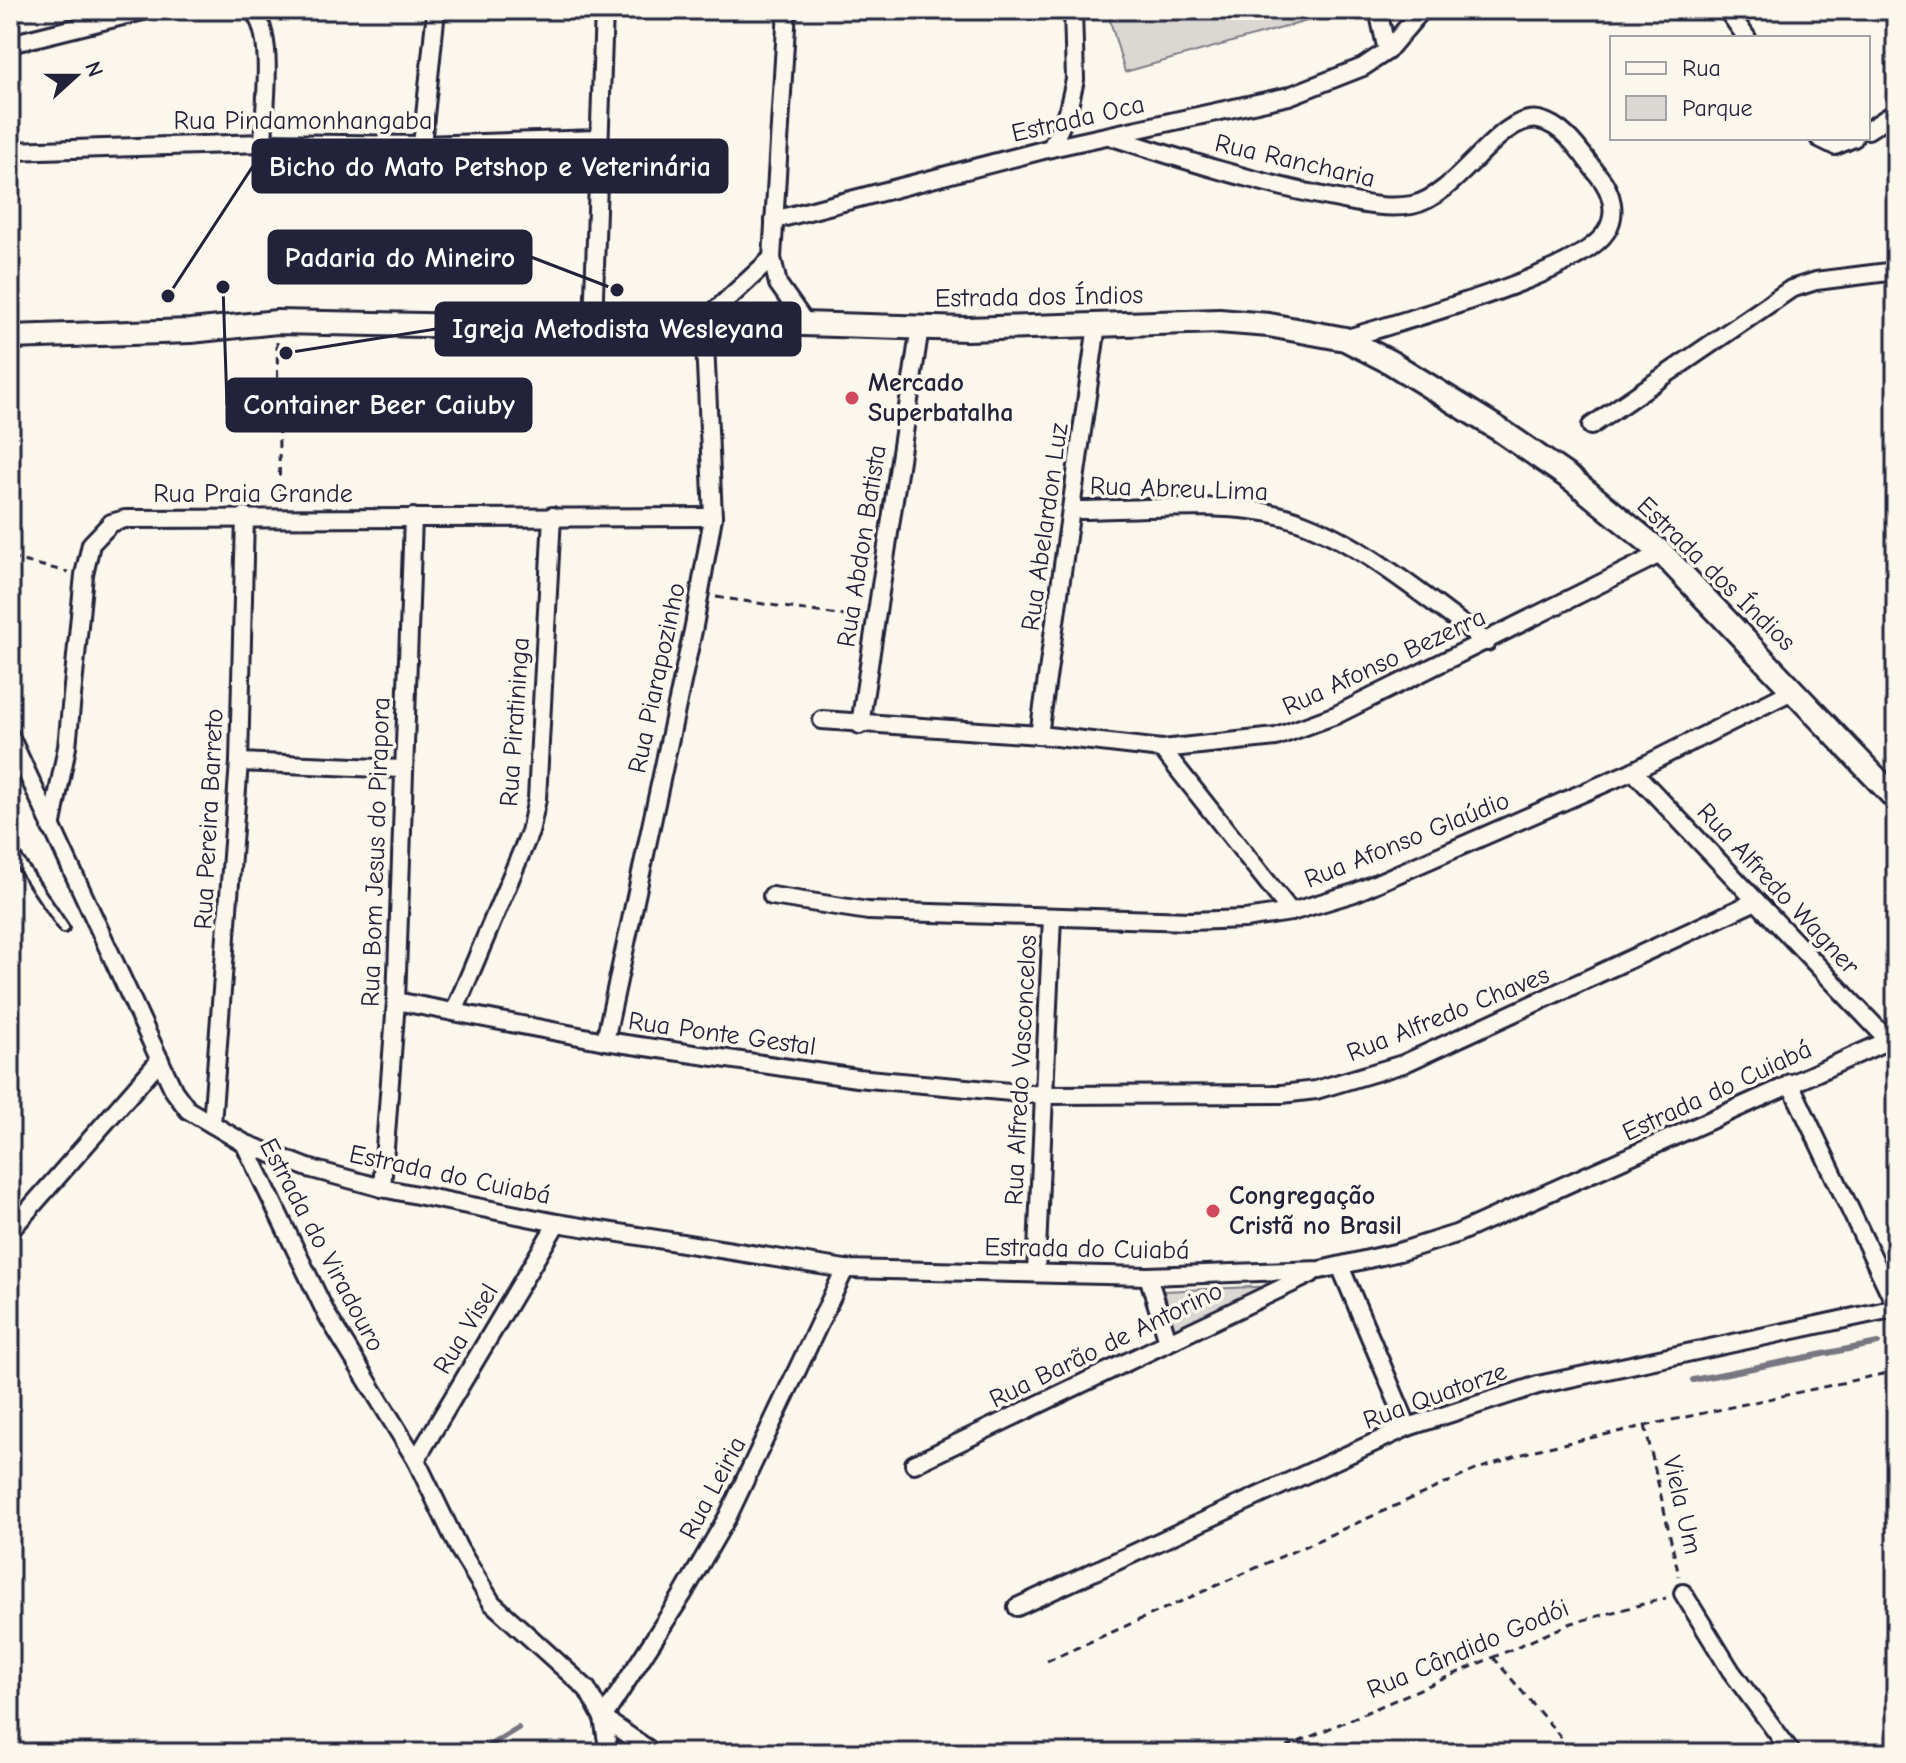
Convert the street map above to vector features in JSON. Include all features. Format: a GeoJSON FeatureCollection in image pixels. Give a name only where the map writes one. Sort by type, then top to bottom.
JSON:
{"type":"FeatureCollection","features":[{"type":"Feature","properties":{"kind":"street"},"geometry":{"type":"LineString","coordinates":[[10,44],[104,14],[147,10]]}},
{"type":"Feature","properties":{"kind":"street"},"geometry":{"type":"LineString","coordinates":[[252,10],[259,17],[266,36],[263,143]]}},
{"type":"Feature","properties":{"kind":"street"},"geometry":{"type":"LineString","coordinates":[[422,145],[436,10]]}},
{"type":"Feature","properties":{"kind":"street"},"geometry":{"type":"LineString","coordinates":[[593,324],[597,139],[604,10]]}},
{"type":"Feature","properties":{"kind":"street"},"geometry":{"type":"LineString","coordinates":[[787,10],[772,258],[778,284],[807,325]]}},
{"type":"Feature","properties":{"kind":"street"},"geometry":{"type":"LineString","coordinates":[[1051,148],[1068,110],[1075,80],[1073,10]]}},
{"type":"Feature","properties":{"kind":"street"},"geometry":{"type":"LineString","coordinates":[[1378,10],[1387,51]]}},
{"type":"Feature","properties":{"kind":"street","name":"Estrada Oca"},"geometry":{"type":"LineString","coordinates":[[774,220],[1051,148],[1289,96],[1341,78],[1387,51],[1422,10]]}},
{"type":"Feature","properties":{"kind":"street"},"geometry":{"type":"LineString","coordinates":[[1727,10],[1746,36]]}},
{"type":"Feature","properties":{"kind":"street"},"geometry":{"type":"LineString","coordinates":[[1870,129],[1896,112]]}},
{"type":"Feature","properties":{"kind":"street","name":"Rua Rancharia"},"geometry":{"type":"LineString","coordinates":[[1112,137],[1259,183],[1394,207],[1431,199],[1448,189],[1507,129],[1522,121],[1536,120],[1552,125],[1569,138],[1604,182],[1613,213],[1606,233],[1585,251],[1520,282],[1345,339]]}},
{"type":"Feature","properties":{"kind":"street","name":"Rua Pindamonhangaba"},"geometry":{"type":"LineString","coordinates":[[10,151],[263,143],[422,145],[597,139]]}},
{"type":"Feature","properties":{"kind":"street"},"geometry":{"type":"LineString","coordinates":[[1823,140],[1835,146],[1849,140]]}},
{"type":"Feature","properties":{"kind":"street"},"geometry":{"type":"LineString","coordinates":[[704,321],[772,258]]}},
{"type":"Feature","properties":{"kind":"street"},"geometry":{"type":"LineString","coordinates":[[1591,426],[1791,289],[1816,281],[1896,271]]}},
{"type":"Feature","properties":{"kind":"street","name":"Estrada dos Índios"},"geometry":{"type":"LineString","coordinates":[[10,337],[191,331],[277,322],[570,328],[593,324],[704,321],[920,327],[1219,321],[1310,331],[1345,339],[1401,368],[1500,430],[1574,481],[1662,553],[1896,799]]}},
{"type":"Feature","properties":{"kind":"street","name":"Rua Piarapozinho"},"geometry":{"type":"LineString","coordinates":[[605,1041],[700,595],[713,517],[704,321]]}},
{"type":"Feature","properties":{"kind":"street","name":"Rua Abelardon Luz"},"geometry":{"type":"LineString","coordinates":[[1039,735],[1097,325]]}},
{"type":"Feature","properties":{"kind":"street","name":"Rua Abdon Batista"},"geometry":{"type":"LineString","coordinates":[[860,725],[920,327]]}},
{"type":"Feature","properties":{"kind":"street","name":"Rua Abreu Lima"},"geometry":{"type":"LineString","coordinates":[[1073,510],[1250,511],[1283,516],[1356,550],[1487,642]]}},
{"type":"Feature","properties":{"kind":"street","name":"Rua Praia Grande"},"geometry":{"type":"LineString","coordinates":[[51,828],[67,747],[84,575],[91,544],[111,523],[125,519],[245,516],[713,517]]}},
{"type":"Feature","properties":{"kind":"street","name":"Rua Pereira Barreto"},"geometry":{"type":"LineString","coordinates":[[212,1124],[239,762],[245,516]]}},
{"type":"Feature","properties":{"kind":"street","name":"Rua Piratininga"},"geometry":{"type":"LineString","coordinates":[[454,1012],[530,832],[537,799],[552,516]]}},
{"type":"Feature","properties":{"kind":"street","name":"Rua Bom Jesus do Pirapora"},"geometry":{"type":"LineString","coordinates":[[382,1188],[396,1001],[413,517]]}},
{"type":"Feature","properties":{"kind":"street","name":"Rua Afonso Bezerra"},"geometry":{"type":"LineString","coordinates":[[822,720],[1039,735],[1162,749],[1245,743],[1296,731],[1336,715],[1662,553]]}},
{"type":"Feature","properties":{"kind":"street","name":"Rua Afonso Glaúdio"},"geometry":{"type":"LineString","coordinates":[[772,896],[868,911],[1052,917],[1190,921],[1245,919],[1291,912],[1354,893],[1633,771],[1794,690]]}},
{"type":"Feature","properties":{"kind":"street","name":"Estrada do Viradouro"},"geometry":{"type":"LineString","coordinates":[[10,736],[17,774],[51,828],[174,1091],[188,1110],[244,1143],[327,1315],[416,1460],[459,1549],[492,1603],[587,1689],[603,1718]]}},
{"type":"Feature","properties":{"kind":"street"},"geometry":{"type":"LineString","coordinates":[[1162,749],[1291,912]]}},
{"type":"Feature","properties":{"kind":"street"},"geometry":{"type":"LineString","coordinates":[[239,762],[402,769]]}},
{"type":"Feature","properties":{"kind":"street","name":"Rua Alfredo Wagner"},"geometry":{"type":"LineString","coordinates":[[1633,771],[1892,1038]]}},
{"type":"Feature","properties":{"kind":"street","name":"Rua Alfredo Chaves"},"geometry":{"type":"LineString","coordinates":[[1043,1095],[1282,1094],[1358,1079],[1403,1064],[1517,1014],[1756,901]]}},
{"type":"Feature","properties":{"kind":"street","name":"Rua Alfredo Vasconcelos"},"geometry":{"type":"LineString","coordinates":[[1036,1273],[1052,917]]}},
{"type":"Feature","properties":{"kind":"street","name":"Rua Ponte Gestal"},"geometry":{"type":"LineString","coordinates":[[396,1001],[605,1041],[857,1078],[1043,1095]]}},
{"type":"Feature","properties":{"kind":"street","name":"Estrada do Cuiabá"},"geometry":{"type":"LineString","coordinates":[[244,1143],[308,1168],[382,1188],[557,1223],[845,1269],[1148,1276],[1320,1270],[1456,1234],[1892,1038]]}},
{"type":"Feature","properties":{"kind":"street"},"geometry":{"type":"LineString","coordinates":[[10,1231],[160,1060]]}},
{"type":"Feature","properties":{"kind":"street"},"geometry":{"type":"LineString","coordinates":[[1790,1083],[1896,1307]]}},
{"type":"Feature","properties":{"kind":"street","name":"Rua Visel"},"geometry":{"type":"LineString","coordinates":[[416,1460],[557,1223]]}},
{"type":"Feature","properties":{"kind":"street"},"geometry":{"type":"LineString","coordinates":[[1340,1266],[1408,1427]]}},
{"type":"Feature","properties":{"kind":"street","name":"Rua Leiria"},"geometry":{"type":"LineString","coordinates":[[603,1718],[683,1594],[728,1516],[845,1269]]}},
{"type":"Feature","properties":{"kind":"street","name":"Rua Barão de Antorino"},"geometry":{"type":"LineString","coordinates":[[914,1464],[1320,1270]]}},
{"type":"Feature","properties":{"kind":"street"},"geometry":{"type":"LineString","coordinates":[[1148,1276],[1168,1341]]}},
{"type":"Feature","properties":{"kind":"street","name":"Rua Quatorze"},"geometry":{"type":"LineString","coordinates":[[1017,1607],[1408,1427],[1538,1385],[1896,1307]]}},
{"type":"Feature","properties":{"kind":"street"},"geometry":{"type":"LineString","coordinates":[[1683,1593],[1731,1671],[1792,1753]]}},
{"type":"Feature","properties":{"kind":"street"},"geometry":{"type":"LineString","coordinates":[[603,1718],[609,1753]]}},
{"type":"Feature","properties":{"kind":"street"},"geometry":{"type":"LineString","coordinates":[[603,1718],[654,1753]]}},
{"type":"Feature","properties":{"kind":"lane"},"geometry":{"type":"LineString","coordinates":[[10,848],[64,928]]}},
{"type":"Feature","properties":{"kind":"path"},"geometry":{"type":"LineString","coordinates":[[277,322],[280,517]]}},
{"type":"Feature","properties":{"kind":"path"},"geometry":{"type":"LineString","coordinates":[[10,558],[84,575]]}},
{"type":"Feature","properties":{"kind":"path"},"geometry":{"type":"LineString","coordinates":[[700,595],[874,620]]}},
{"type":"Feature","properties":{"kind":"path"},"geometry":{"type":"LineString","coordinates":[[1047,1661],[1478,1469],[1535,1450],[1896,1371]]}},
{"type":"Feature","properties":{"kind":"path","name":"Viela Um"},"geometry":{"type":"LineString","coordinates":[[1645,1425],[1683,1593]]}},
{"type":"Feature","properties":{"kind":"path","name":"Rua Cândido Godói"},"geometry":{"type":"LineString","coordinates":[[1273,1753],[1572,1623],[1683,1593]]}},
{"type":"Feature","properties":{"kind":"path"},"geometry":{"type":"LineString","coordinates":[[1493,1657],[1574,1753]]}},
{"type":"Feature","properties":{"kind":"green space"},"geometry":{"type":"Polygon","coordinates":[[[1107,10],[1338,10],[1339,12],[1125,72],[1107,10]]]}},
{"type":"Feature","properties":{"kind":"green space"},"geometry":{"type":"Polygon","coordinates":[[[1275,1286],[1175,1333],[1164,1291],[1275,1286]]]}},
{"type":"Feature","properties":{"kind":"waterway"},"geometry":{"type":"LineString","coordinates":[[1693,1380],[1878,1343]]}},
{"type":"Feature","properties":{"kind":"waterway"},"geometry":{"type":"LineString","coordinates":[[477,1753],[518,1728]]}},
{"type":"Feature","properties":{"kind":"place","name":"Container Beer Caiuby"},"geometry":{"type":"Point","coordinates":[223,287]}},
{"type":"Feature","properties":{"kind":"place","name":"Padaria do Mineiro"},"geometry":{"type":"Point","coordinates":[617,290]}},
{"type":"Feature","properties":{"kind":"place","name":"Bicho do Mato Petshop e Veterinária"},"geometry":{"type":"Point","coordinates":[168,296]}},
{"type":"Feature","properties":{"kind":"place","name":"Igreja Metodista Wesleyana"},"geometry":{"type":"Point","coordinates":[286,353]}},
{"type":"Feature","properties":{"kind":"place","name":"Mercado Superbatalha"},"geometry":{"type":"Point","coordinates":[852,398]}},
{"type":"Feature","properties":{"kind":"place","name":"Congregação Cristã no Brasil"},"geometry":{"type":"Point","coordinates":[1213,1211]}}]}
